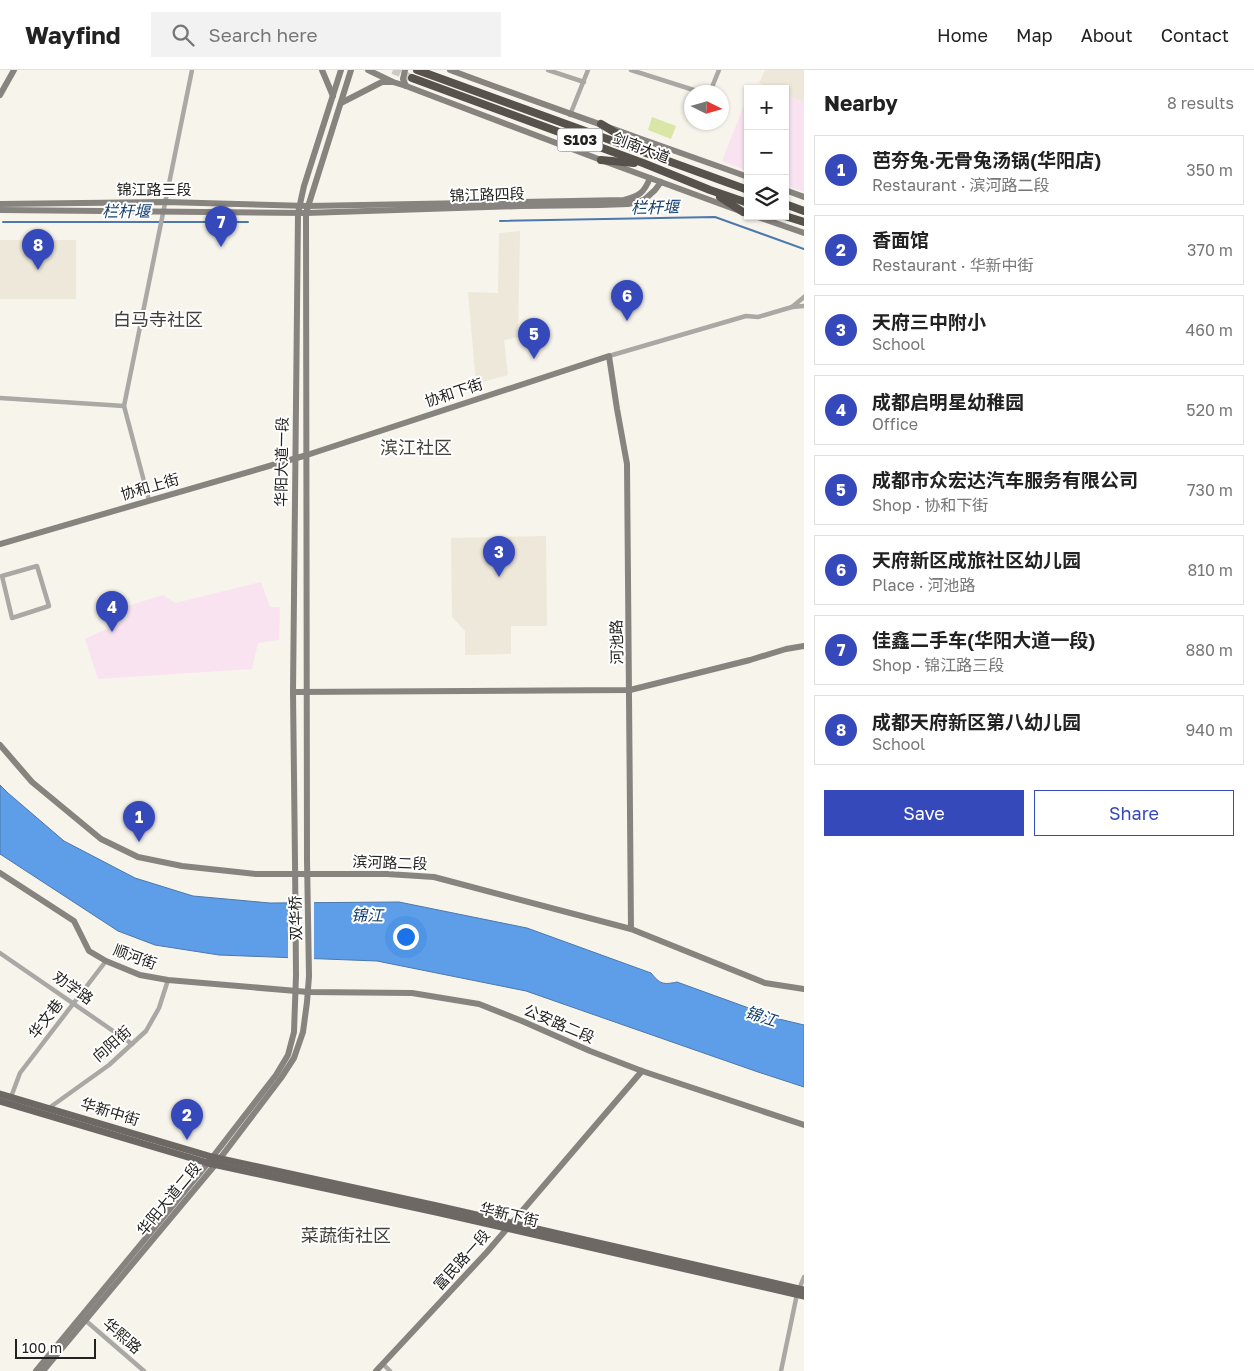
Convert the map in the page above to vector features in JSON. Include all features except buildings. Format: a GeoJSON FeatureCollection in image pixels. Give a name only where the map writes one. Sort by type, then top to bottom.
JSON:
{"type":"FeatureCollection","features":[{"type":"Feature","properties":{"kind":"highway","name":"剑南大道"},"geometry":{"type":"LineString","coordinates":[[417,70],[744,189]]}},
{"type":"Feature","properties":{"kind":"highway","name":"剑南大道"},"geometry":{"type":"LineString","coordinates":[[412,78],[744,202]]}},
{"type":"Feature","properties":{"kind":"highway"},"geometry":{"type":"LineString","coordinates":[[601,124],[656,156]]}},
{"type":"Feature","properties":{"kind":"highway"},"geometry":{"type":"LineString","coordinates":[[601,160],[643,163]]}},
{"type":"Feature","properties":{"kind":"highway"},"geometry":{"type":"LineString","coordinates":[[723,181],[744,184]]}},
{"type":"Feature","properties":{"kind":"highway"},"geometry":{"type":"LineString","coordinates":[[710,190],[744,212]]}},
{"type":"Feature","properties":{"kind":"highway"},"geometry":{"type":"LineString","coordinates":[[789,205],[804,211]]}},
{"type":"Feature","properties":{"kind":"highway"},"geometry":{"type":"LineString","coordinates":[[789,217],[804,222]]}},
{"type":"Feature","properties":{"kind":"main road"},"geometry":{"type":"LineString","coordinates":[[0,95],[14,70]]}},
{"type":"Feature","properties":{"kind":"main road"},"geometry":{"type":"LineString","coordinates":[[322,70],[333,96]]}},
{"type":"Feature","properties":{"kind":"main road","name":"华阳大道一段"},"geometry":{"type":"LineString","coordinates":[[296,975],[293,692],[298,209],[341,70]]}},
{"type":"Feature","properties":{"kind":"main road","name":"华阳大道一段"},"geometry":{"type":"LineString","coordinates":[[307,860],[307,209],[351,70]]}},
{"type":"Feature","properties":{"kind":"main road"},"geometry":{"type":"LineString","coordinates":[[368,70],[393,82],[744,212]]}},
{"type":"Feature","properties":{"kind":"main road"},"geometry":{"type":"LineString","coordinates":[[405,70],[402,79],[406,86]]}},
{"type":"Feature","properties":{"kind":"main road"},"geometry":{"type":"LineString","coordinates":[[450,70],[744,176]]}},
{"type":"Feature","properties":{"kind":"main road"},"geometry":{"type":"LineString","coordinates":[[341,103],[382,82],[393,82]]}},
{"type":"Feature","properties":{"kind":"main road","name":"锦江路四段"},"geometry":{"type":"LineString","coordinates":[[307,209],[624,200],[636,197],[646,189],[650,178]]}},
{"type":"Feature","properties":{"kind":"main road","name":"锦江路四段"},"geometry":{"type":"LineString","coordinates":[[307,209],[628,204],[644,200],[656,190],[661,182]]}},
{"type":"Feature","properties":{"kind":"main road"},"geometry":{"type":"LineString","coordinates":[[789,191],[804,197]]}},
{"type":"Feature","properties":{"kind":"main road","name":"锦江路三段"},"geometry":{"type":"LineString","coordinates":[[0,204],[165,202],[307,209]]}},
{"type":"Feature","properties":{"kind":"main road","name":"锦江路三段"},"geometry":{"type":"LineString","coordinates":[[0,210],[162,219],[298,209]]}},
{"type":"Feature","properties":{"kind":"main road"},"geometry":{"type":"LineString","coordinates":[[767,220],[804,233]]}},
{"type":"Feature","properties":{"kind":"main road","name":"协和下街"},"geometry":{"type":"LineString","coordinates":[[307,455],[609,356]]}},
{"type":"Feature","properties":{"kind":"main road","name":"河池路"},"geometry":{"type":"LineString","coordinates":[[609,356],[627,464],[631,929]]}},
{"type":"Feature","properties":{"kind":"main road","name":"协和上街"},"geometry":{"type":"LineString","coordinates":[[0,544],[307,455]]}},
{"type":"Feature","properties":{"kind":"main road"},"geometry":{"type":"LineString","coordinates":[[293,692],[630,690],[786,649],[804,646]]}},
{"type":"Feature","properties":{"kind":"main road","name":"滨河路二段"},"geometry":{"type":"LineString","coordinates":[[0,745],[32,782],[94,834],[138,856],[182,866],[256,874],[386,874],[434,877],[631,929],[765,983],[804,989]]}},
{"type":"Feature","properties":{"kind":"main road","name":"双华桥"},"geometry":{"type":"LineString","coordinates":[[307,860],[309,976]]}},
{"type":"Feature","properties":{"kind":"main road","name":"顺河街"},"geometry":{"type":"LineString","coordinates":[[0,873],[74,921],[90,951],[106,961],[140,975],[168,980],[295,991]]}},
{"type":"Feature","properties":{"kind":"main road","name":"华阳大道二段"},"geometry":{"type":"LineString","coordinates":[[36,1371],[213,1161],[276,1074],[288,1055],[294,1032],[296,975]]}},
{"type":"Feature","properties":{"kind":"main road","name":"华阳大道二段"},"geometry":{"type":"LineString","coordinates":[[43,1371],[281,1078],[294,1058],[303,1032],[309,976]]}},
{"type":"Feature","properties":{"kind":"main road","name":"公安路二段"},"geometry":{"type":"LineString","coordinates":[[295,991],[412,992],[479,1004],[642,1071],[804,1125]]}},
{"type":"Feature","properties":{"kind":"main road","name":"富民路一段"},"geometry":{"type":"LineString","coordinates":[[376,1371],[487,1252],[642,1071]]}},
{"type":"Feature","properties":{"kind":"main road","name":"华新中街"},"geometry":{"type":"LineString","coordinates":[[0,1094],[50,1108],[213,1161]]}},
{"type":"Feature","properties":{"kind":"main road","name":"华新中街"},"geometry":{"type":"LineString","coordinates":[[0,1101],[213,1161]]}},
{"type":"Feature","properties":{"kind":"main road"},"geometry":{"type":"LineString","coordinates":[[213,1161],[801,1292]]}},
{"type":"Feature","properties":{"kind":"street"},"geometry":{"type":"LineString","coordinates":[[150,500],[124,406],[192,70]]}},
{"type":"Feature","properties":{"kind":"street"},"geometry":{"type":"LineString","coordinates":[[548,70],[584,82]]}},
{"type":"Feature","properties":{"kind":"street"},"geometry":{"type":"LineString","coordinates":[[570,114],[588,70]]}},
{"type":"Feature","properties":{"kind":"street"},"geometry":{"type":"LineString","coordinates":[[631,70],[684,87]]}},
{"type":"Feature","properties":{"kind":"street"},"geometry":{"type":"LineString","coordinates":[[713,85],[719,70]]}},
{"type":"Feature","properties":{"kind":"street"},"geometry":{"type":"LineString","coordinates":[[792,307],[798,300],[804,297]]}},
{"type":"Feature","properties":{"kind":"street"},"geometry":{"type":"LineString","coordinates":[[609,356],[746,316],[758,317],[792,307],[804,306]]}},
{"type":"Feature","properties":{"kind":"street"},"geometry":{"type":"LineString","coordinates":[[0,398],[124,406]]}},
{"type":"Feature","properties":{"kind":"street"},"geometry":{"type":"LineString","coordinates":[[37,566],[49,606],[12,618],[1,582],[2,576],[37,566]]}},
{"type":"Feature","properties":{"kind":"street","name":"劝学路"},"geometry":{"type":"LineString","coordinates":[[0,953],[132,1044]]}},
{"type":"Feature","properties":{"kind":"street","name":"华文巷"},"geometry":{"type":"LineString","coordinates":[[11,1097],[20,1073],[106,961]]}},
{"type":"Feature","properties":{"kind":"street","name":"向阳街"},"geometry":{"type":"LineString","coordinates":[[50,1108],[109,1065],[146,1031],[159,1008],[168,980]]}},
{"type":"Feature","properties":{"kind":"street"},"geometry":{"type":"LineString","coordinates":[[781,1371],[804,1277]]}},
{"type":"Feature","properties":{"kind":"street","name":"华熙路"},"geometry":{"type":"LineString","coordinates":[[85,1320],[144,1371]]}},
{"type":"Feature","properties":{"kind":"street"},"geometry":{"type":"LineString","coordinates":[[383,1364],[390,1371]]}},
{"type":"Feature","properties":{"kind":"shaded area"},"geometry":{"type":"Polygon","coordinates":[[[765,70],[804,70],[804,102],[789,96],[789,85],[764,85],[759,83],[765,70]]]}},
{"type":"Feature","properties":{"kind":"shaded area"},"geometry":{"type":"Polygon","coordinates":[[[789,96],[804,102],[804,192],[789,186],[789,96]]]}},
{"type":"Feature","properties":{"kind":"shaded area"},"geometry":{"type":"Polygon","coordinates":[[[744,105],[744,169],[722,161],[744,105]]]}},
{"type":"Feature","properties":{"kind":"shaded area"},"geometry":{"type":"Polygon","coordinates":[[[520,231],[518,337],[504,340],[508,375],[476,384],[468,292],[498,293],[499,233],[520,231]]]}},
{"type":"Feature","properties":{"kind":"shaded area"},"geometry":{"type":"Polygon","coordinates":[[[0,240],[76,240],[76,299],[0,299],[0,240]]]}},
{"type":"Feature","properties":{"kind":"shaded area"},"geometry":{"type":"Polygon","coordinates":[[[546,536],[547,626],[511,626],[511,654],[465,655],[465,631],[452,617],[451,538],[546,536]]]}},
{"type":"Feature","properties":{"kind":"shaded area"},"geometry":{"type":"Polygon","coordinates":[[[261,582],[270,607],[280,607],[279,640],[258,643],[252,669],[98,679],[85,639],[127,619],[127,606],[163,595],[175,603],[261,582]]]}},
{"type":"Feature","properties":{"kind":"green space"},"geometry":{"type":"Polygon","coordinates":[[[652,117],[676,126],[671,139],[648,130],[652,117]]]}},
{"type":"Feature","properties":{"kind":"water","name":"锦江"},"geometry":{"type":"Polygon","coordinates":[[[0,785],[64,841],[135,878],[193,896],[270,903],[399,902],[527,928],[651,973],[662,983],[677,982],[779,1019],[804,1025],[804,1087],[526,991],[377,961],[219,955],[155,945],[118,931],[0,854],[0,785]]]}},
{"type":"Feature","properties":{"kind":"pier"},"geometry":{"type":"Polygon","coordinates":[[[288,900],[314,900],[314,961],[288,960],[288,900]]]}},
{"type":"Feature","properties":{"kind":"waterway","name":"栏杆堰"},"geometry":{"type":"LineString","coordinates":[[500,221],[715,217],[804,249]]}},
{"type":"Feature","properties":{"kind":"waterway","name":"栏杆堰"},"geometry":{"type":"LineString","coordinates":[[3,222],[248,222]]}},
{"type":"Feature","properties":{"kind":"tunnel"},"geometry":{"type":"LineString","coordinates":[[393,70],[409,77]]}},
{"type":"Feature","properties":{"kind":"place","name":"佳鑫二手车(华阳大道一段)"},"geometry":{"type":"Point","coordinates":[221,247]}},
{"type":"Feature","properties":{"kind":"place","name":"成都天府新区第八幼儿园"},"geometry":{"type":"Point","coordinates":[38,270]}},
{"type":"Feature","properties":{"kind":"place","name":"天府新区成旅社区幼儿园"},"geometry":{"type":"Point","coordinates":[627,321]}},
{"type":"Feature","properties":{"kind":"place","name":"成都市众宏达汽车服务有限公司"},"geometry":{"type":"Point","coordinates":[534,359]}},
{"type":"Feature","properties":{"kind":"place","name":"天府三中附小"},"geometry":{"type":"Point","coordinates":[499,577]}},
{"type":"Feature","properties":{"kind":"place","name":"成都启明星幼稚园"},"geometry":{"type":"Point","coordinates":[112,632]}},
{"type":"Feature","properties":{"kind":"place","name":"芭夯兔·无骨兔汤锅(华阳店)"},"geometry":{"type":"Point","coordinates":[139,842]}},
{"type":"Feature","properties":{"kind":"place","name":"香面馆"},"geometry":{"type":"Point","coordinates":[187,1140]}},
{"type":"Feature","properties":{"kind":"district","name":"白马寺社区"},"geometry":{"type":"Point","coordinates":[158,320]}},
{"type":"Feature","properties":{"kind":"district","name":"滨江社区"},"geometry":{"type":"Point","coordinates":[416,448]}},
{"type":"Feature","properties":{"kind":"district","name":"菜蔬街社区"},"geometry":{"type":"Point","coordinates":[346,1236]}}]}
